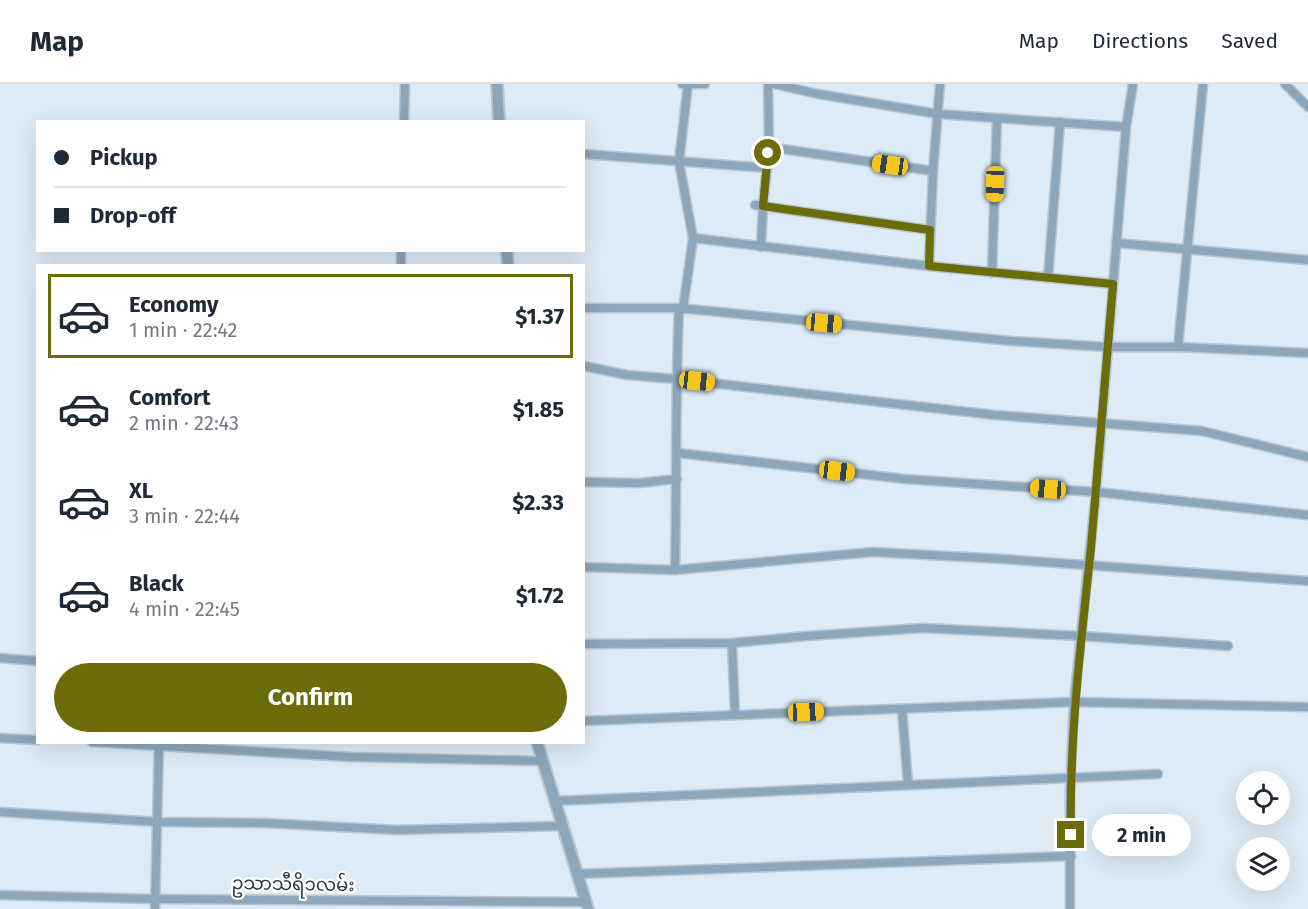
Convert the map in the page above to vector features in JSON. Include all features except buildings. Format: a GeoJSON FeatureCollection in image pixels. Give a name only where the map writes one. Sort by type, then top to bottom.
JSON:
{"type":"FeatureCollection","features":[{"type":"Feature","properties":{"kind":"street"},"geometry":{"type":"LineString","coordinates":[[404,120],[405,84]]}},
{"type":"Feature","properties":{"kind":"street"},"geometry":{"type":"LineString","coordinates":[[497,84],[499,120]]}},
{"type":"Feature","properties":{"kind":"street"},"geometry":{"type":"LineString","coordinates":[[682,84],[705,84]]}},
{"type":"Feature","properties":{"kind":"street"},"geometry":{"type":"LineString","coordinates":[[675,570],[678,453],[676,379],[681,309],[693,238],[679,162],[688,84]]}},
{"type":"Feature","properties":{"kind":"street"},"geometry":{"type":"LineString","coordinates":[[762,247],[759,205],[769,147],[768,84]]}},
{"type":"Feature","properties":{"kind":"street"},"geometry":{"type":"LineString","coordinates":[[774,84],[818,94],[938,114],[1126,127]]}},
{"type":"Feature","properties":{"kind":"street"},"geometry":{"type":"LineString","coordinates":[[929,266],[940,84]]}},
{"type":"Feature","properties":{"kind":"street"},"geometry":{"type":"LineString","coordinates":[[1070,909],[1070,792],[1074,702],[1096,492],[1126,127],[1132,84]]}},
{"type":"Feature","properties":{"kind":"street"},"geometry":{"type":"LineString","coordinates":[[1178,347],[1203,84]]}},
{"type":"Feature","properties":{"kind":"street"},"geometry":{"type":"LineString","coordinates":[[1285,84],[1308,107]]}},
{"type":"Feature","properties":{"kind":"street"},"geometry":{"type":"LineString","coordinates":[[992,273],[997,118]]}},
{"type":"Feature","properties":{"kind":"street"},"geometry":{"type":"LineString","coordinates":[[1048,278],[1060,122]]}},
{"type":"Feature","properties":{"kind":"street"},"geometry":{"type":"LineString","coordinates":[[769,147],[933,171]]}},
{"type":"Feature","properties":{"kind":"street"},"geometry":{"type":"LineString","coordinates":[[585,154],[766,168]]}},
{"type":"Feature","properties":{"kind":"street"},"geometry":{"type":"LineString","coordinates":[[759,205],[930,230]]}},
{"type":"Feature","properties":{"kind":"street"},"geometry":{"type":"LineString","coordinates":[[693,238],[992,273],[1113,284]]}},
{"type":"Feature","properties":{"kind":"street"},"geometry":{"type":"LineString","coordinates":[[1116,243],[1308,260]]}},
{"type":"Feature","properties":{"kind":"street"},"geometry":{"type":"LineString","coordinates":[[585,308],[681,309],[1011,341],[1308,353]]}},
{"type":"Feature","properties":{"kind":"street"},"geometry":{"type":"LineString","coordinates":[[585,366],[627,375],[995,414],[1202,431],[1308,457]]}},
{"type":"Feature","properties":{"kind":"street"},"geometry":{"type":"LineString","coordinates":[[678,453],[905,479],[1096,492],[1308,514]]}},
{"type":"Feature","properties":{"kind":"street"},"geometry":{"type":"LineString","coordinates":[[585,482],[639,483],[677,479]]}},
{"type":"Feature","properties":{"kind":"street"},"geometry":{"type":"LineString","coordinates":[[585,567],[675,570],[873,552],[1308,581]]}},
{"type":"Feature","properties":{"kind":"street"},"geometry":{"type":"LineString","coordinates":[[585,644],[732,643],[923,628],[1228,646]]}},
{"type":"Feature","properties":{"kind":"street"},"geometry":{"type":"LineString","coordinates":[[732,643],[735,715]]}},
{"type":"Feature","properties":{"kind":"street"},"geometry":{"type":"LineString","coordinates":[[0,658],[36,661]]}},
{"type":"Feature","properties":{"kind":"street"},"geometry":{"type":"LineString","coordinates":[[585,721],[1074,702],[1308,706]]}},
{"type":"Feature","properties":{"kind":"street"},"geometry":{"type":"LineString","coordinates":[[902,709],[908,784]]}},
{"type":"Feature","properties":{"kind":"street"},"geometry":{"type":"LineString","coordinates":[[0,738],[36,740]]}},
{"type":"Feature","properties":{"kind":"street"},"geometry":{"type":"LineString","coordinates":[[155,909],[158,744],[351,757],[542,761]]}},
{"type":"Feature","properties":{"kind":"street"},"geometry":{"type":"LineString","coordinates":[[538,744],[587,905]]}},
{"type":"Feature","properties":{"kind":"street"},"geometry":{"type":"LineString","coordinates":[[555,801],[1158,774]]}},
{"type":"Feature","properties":{"kind":"street"},"geometry":{"type":"LineString","coordinates":[[0,812],[158,822],[264,823],[397,830],[562,826]]}},
{"type":"Feature","properties":{"kind":"street"},"geometry":{"type":"LineString","coordinates":[[576,874],[1071,856]]}},
{"type":"Feature","properties":{"kind":"street","name":"ဥသာသီရိ၁လမ်း"},"geometry":{"type":"LineString","coordinates":[[0,895],[381,905],[587,905]]}},
{"type":"Feature","properties":{"kind":"route"},"geometry":{"type":"LineString","coordinates":[[768,153],[763,206],[930,230],[929,266],[1113,284],[1094,510],[1074,702],[1070,792],[1071,835]]}}]}
